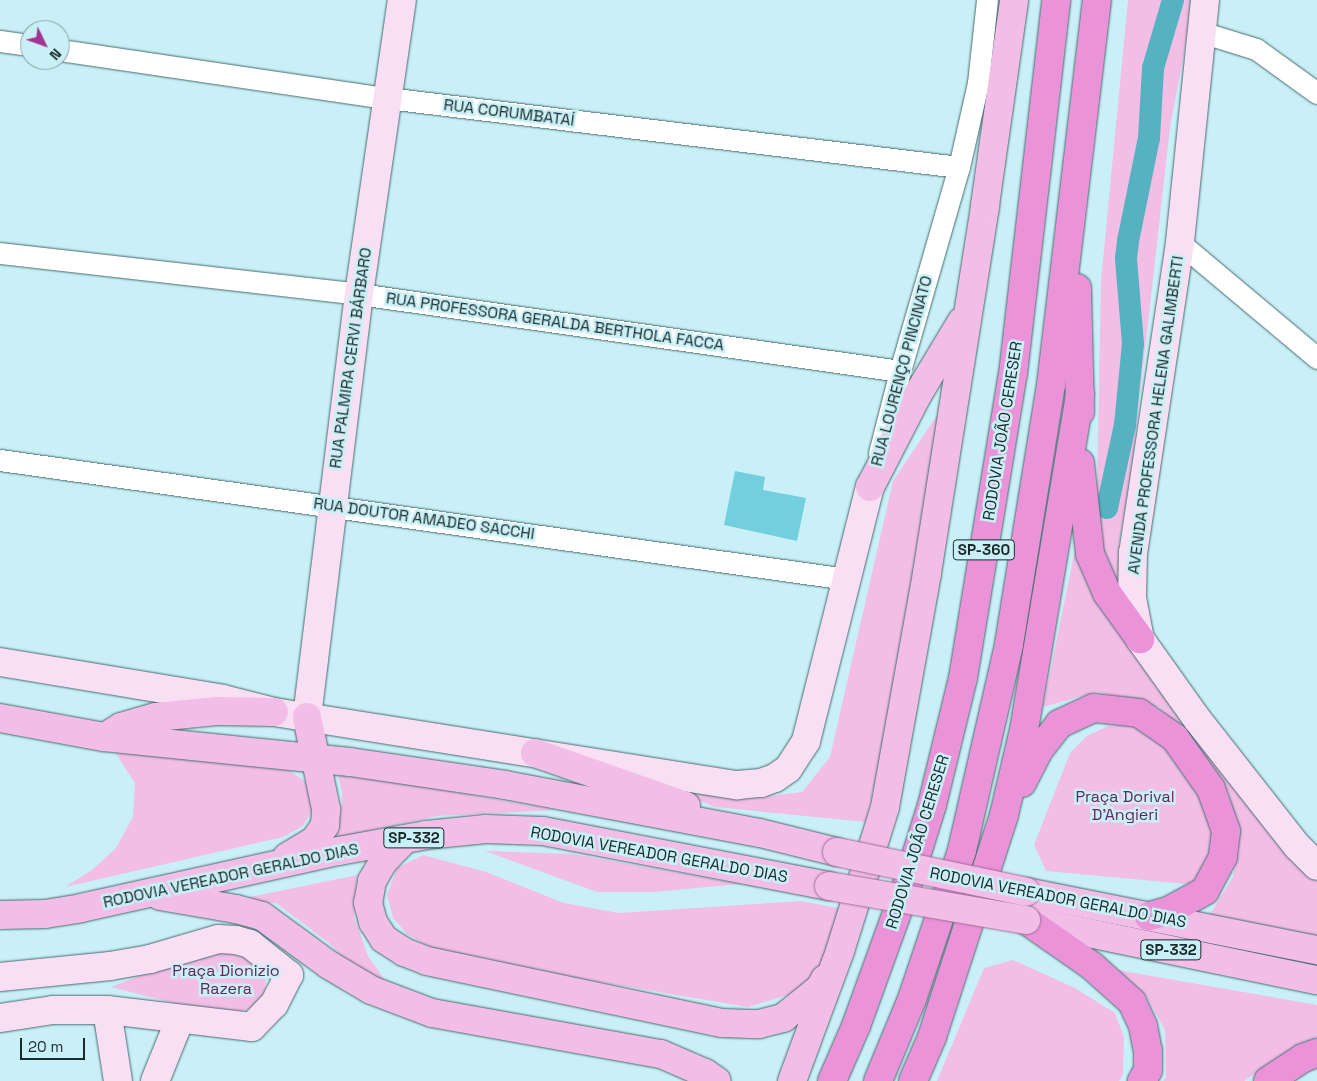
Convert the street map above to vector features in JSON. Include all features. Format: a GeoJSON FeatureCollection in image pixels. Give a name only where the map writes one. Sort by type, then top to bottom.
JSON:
{"type":"FeatureCollection","features":[{"type":"Feature","properties":{"kind":"highway","name":"RODOVIA JOÃO CERESER"},"geometry":{"type":"LineString","coordinates":[[832,1081],[856,1026],[906,888],[932,805],[963,678],[1013,374],[1056,0]]}},
{"type":"Feature","properties":{"kind":"highway","name":"SP-360"},"geometry":{"type":"LineString","coordinates":[[878,1081],[912,999],[962,850],[980,777],[1010,634],[1051,385],[1097,0]]}},
{"type":"Feature","properties":{"kind":"highway"},"geometry":{"type":"LineString","coordinates":[[1074,204],[1080,394],[1080,472],[1090,554],[1107,594],[1140,639]]}},
{"type":"Feature","properties":{"kind":"highway"},"geometry":{"type":"LineString","coordinates":[[921,1081],[932,1036],[1004,815],[1024,730],[1080,394]]}},
{"type":"Feature","properties":{"kind":"highway"},"geometry":{"type":"LineString","coordinates":[[1004,815],[1039,750],[1059,724],[1094,708],[1139,713],[1175,738],[1212,789],[1226,831],[1223,857],[1205,891],[1168,911],[1149,916]]}},
{"type":"Feature","properties":{"kind":"highway"},"geometry":{"type":"LineString","coordinates":[[1026,920],[1092,966],[1132,1002],[1143,1026],[1148,1050],[1148,1070],[1142,1081]]}},
{"type":"Feature","properties":{"kind":"highway"},"geometry":{"type":"LineString","coordinates":[[912,1081],[932,1036]]}},
{"type":"Feature","properties":{"kind":"highway"},"geometry":{"type":"LineString","coordinates":[[1268,1081],[1303,1058],[1317,1053]]}},
{"type":"Feature","properties":{"kind":"main road"},"geometry":{"type":"LineString","coordinates":[[792,1081],[840,951],[885,807],[927,573],[969,309],[1014,0]]}},
{"type":"Feature","properties":{"kind":"main road"},"geometry":{"type":"LineString","coordinates":[[870,487],[918,394],[969,309]]}},
{"type":"Feature","properties":{"kind":"main road"},"geometry":{"type":"LineString","coordinates":[[104,737],[122,727],[156,717],[217,711],[274,712]]}},
{"type":"Feature","properties":{"kind":"main road"},"geometry":{"type":"LineString","coordinates":[[268,867],[315,840],[325,825],[326,808],[307,717]]}},
{"type":"Feature","properties":{"kind":"main road","name":"RODOVIA VEREADOR GERALDO DIAS"},"geometry":{"type":"LineString","coordinates":[[0,718],[104,737],[315,758],[505,785],[760,833],[837,852],[1026,892],[1317,950]]}},
{"type":"Feature","properties":{"kind":"main road"},"geometry":{"type":"LineString","coordinates":[[535,753],[760,833]]}},
{"type":"Feature","properties":{"kind":"main road","name":"RODOVIA VEREADOR GERALDO DIAS"},"geometry":{"type":"LineString","coordinates":[[0,915],[45,914],[405,839],[486,829],[543,831],[829,886],[1026,920],[1317,980]]}},
{"type":"Feature","properties":{"kind":"main road"},"geometry":{"type":"LineString","coordinates":[[405,839],[383,862],[372,881],[368,903],[373,922],[384,939],[404,952],[427,961],[722,1023],[759,1024],[783,1018],[820,988],[840,951]]}},
{"type":"Feature","properties":{"kind":"main road"},"geometry":{"type":"LineString","coordinates":[[145,894],[236,909],[262,916],[329,965],[371,990],[432,1013],[661,1054],[705,1073],[717,1081]]}},
{"type":"Feature","properties":{"kind":"street","name":"RUA PALMIRA CERVI BÁRBARO"},"geometry":{"type":"LineString","coordinates":[[307,717],[331,506],[359,294],[402,0]]}},
{"type":"Feature","properties":{"kind":"street","name":"RUA LOURENÇO PINCINATO"},"geometry":{"type":"LineString","coordinates":[[0,662],[223,699],[274,712],[737,785],[761,784],[775,778],[788,769],[806,740],[900,371],[959,167],[978,83],[987,0]]}},
{"type":"Feature","properties":{"kind":"street","name":"AVENIDA PROFESSORA HELENA GALIMBERTI"},"geometry":{"type":"LineString","coordinates":[[1205,0],[1180,243],[1133,552],[1132,598],[1140,639],[1197,719],[1274,814],[1297,846],[1317,866]]}},
{"type":"Feature","properties":{"kind":"street"},"geometry":{"type":"LineString","coordinates":[[1201,32],[1256,49],[1317,93]]}},
{"type":"Feature","properties":{"kind":"street"},"geometry":{"type":"LineString","coordinates":[[0,41],[20,44]]}},
{"type":"Feature","properties":{"kind":"street","name":"RUA CORUMBATAÍ"},"geometry":{"type":"LineString","coordinates":[[70,51],[387,98],[959,167]]}},
{"type":"Feature","properties":{"kind":"street"},"geometry":{"type":"LineString","coordinates":[[1180,243],[1317,358]]}},
{"type":"Feature","properties":{"kind":"street","name":"RUA PROFESSORA GERALDA BERTHOLA FACCA"},"geometry":{"type":"LineString","coordinates":[[0,253],[359,294],[900,371]]}},
{"type":"Feature","properties":{"kind":"street","name":"RUA DOUTOR AMADEO SACCHI"},"geometry":{"type":"LineString","coordinates":[[0,460],[847,579]]}},
{"type":"Feature","properties":{"kind":"street"},"geometry":{"type":"LineString","coordinates":[[0,976],[110,966],[150,959],[218,939],[236,940],[250,944],[289,975],[274,1004],[252,1027],[107,1010],[53,1010],[0,1018]]}},
{"type":"Feature","properties":{"kind":"street"},"geometry":{"type":"LineString","coordinates":[[107,1010],[118,1081]]}},
{"type":"Feature","properties":{"kind":"street"},"geometry":{"type":"LineString","coordinates":[[155,1081],[180,1019]]}},
{"type":"Feature","properties":{"kind":"green space"},"geometry":{"type":"Polygon","coordinates":[[[1128,0],[1190,0],[1189,27],[1170,127],[1131,475],[1119,545],[1118,582],[1096,541],[1101,281],[1128,0]]]}},
{"type":"Feature","properties":{"kind":"green space"},"geometry":{"type":"Polygon","coordinates":[[[956,387],[933,519],[866,822],[715,807],[643,778],[747,799],[802,792],[830,757],[893,481],[956,387]]]}},
{"type":"Feature","properties":{"kind":"green space"},"geometry":{"type":"Polygon","coordinates":[[[1076,545],[1300,866],[1317,881],[1317,939],[1209,916],[1233,877],[1240,835],[1229,794],[1195,744],[1159,707],[1097,692],[1043,707],[1076,545]]]}},
{"type":"Feature","properties":{"kind":"green space","name":"Praça Dorival D'Angieri"},"geometry":{"type":"Polygon","coordinates":[[[1133,724],[1156,736],[1198,781],[1218,838],[1197,885],[1046,871],[1034,845],[1070,753],[1087,736],[1108,726],[1133,724]]]}},
{"type":"Feature","properties":{"kind":"green space"},"geometry":{"type":"Polygon","coordinates":[[[115,752],[289,770],[310,785],[312,810],[303,826],[283,837],[65,887],[92,870],[116,848],[133,817],[135,783],[115,752]]]}},
{"type":"Feature","properties":{"kind":"green space"},"geometry":{"type":"Polygon","coordinates":[[[337,771],[556,810],[437,816],[327,840],[341,815],[342,792],[337,771]]]}},
{"type":"Feature","properties":{"kind":"green space"},"geometry":{"type":"Polygon","coordinates":[[[485,851],[573,854],[740,884],[654,892],[597,892],[485,851]]]}},
{"type":"Feature","properties":{"kind":"green space"},"geometry":{"type":"Polygon","coordinates":[[[423,855],[486,872],[564,903],[619,913],[801,901],[853,911],[834,960],[798,992],[748,1007],[449,957],[408,935],[393,918],[387,895],[397,868],[423,855]]]}},
{"type":"Feature","properties":{"kind":"green space"},"geometry":{"type":"Polygon","coordinates":[[[357,875],[354,917],[368,956],[395,995],[357,972],[329,943],[276,903],[231,901],[357,875]]]}},
{"type":"Feature","properties":{"kind":"green space","name":"Praça Dionizio Razera"},"geometry":{"type":"Polygon","coordinates":[[[240,946],[266,973],[265,993],[249,1009],[223,1016],[111,987],[213,947],[240,946]]]}},
{"type":"Feature","properties":{"kind":"green space"},"geometry":{"type":"Polygon","coordinates":[[[1013,960],[1075,988],[1115,1013],[1124,1037],[1123,1075],[1119,1081],[937,1081],[984,968],[1013,960]]]}},
{"type":"Feature","properties":{"kind":"green space"},"geometry":{"type":"Polygon","coordinates":[[[1112,969],[1317,1005],[1317,1037],[1298,1045],[1244,1081],[1163,1081],[1166,1077],[1165,1030],[1145,994],[1112,969]]]}},
{"type":"Feature","properties":{"kind":"building"},"geometry":{"type":"Polygon","coordinates":[[[735,471],[765,477],[763,490],[806,498],[797,541],[724,525],[735,471]]]}},
{"type":"Feature","properties":{"kind":"waterway"},"geometry":{"type":"LineString","coordinates":[[1107,508],[1125,425],[1133,344],[1126,258],[1128,241],[1149,138],[1153,68],[1173,0]]}}]}
